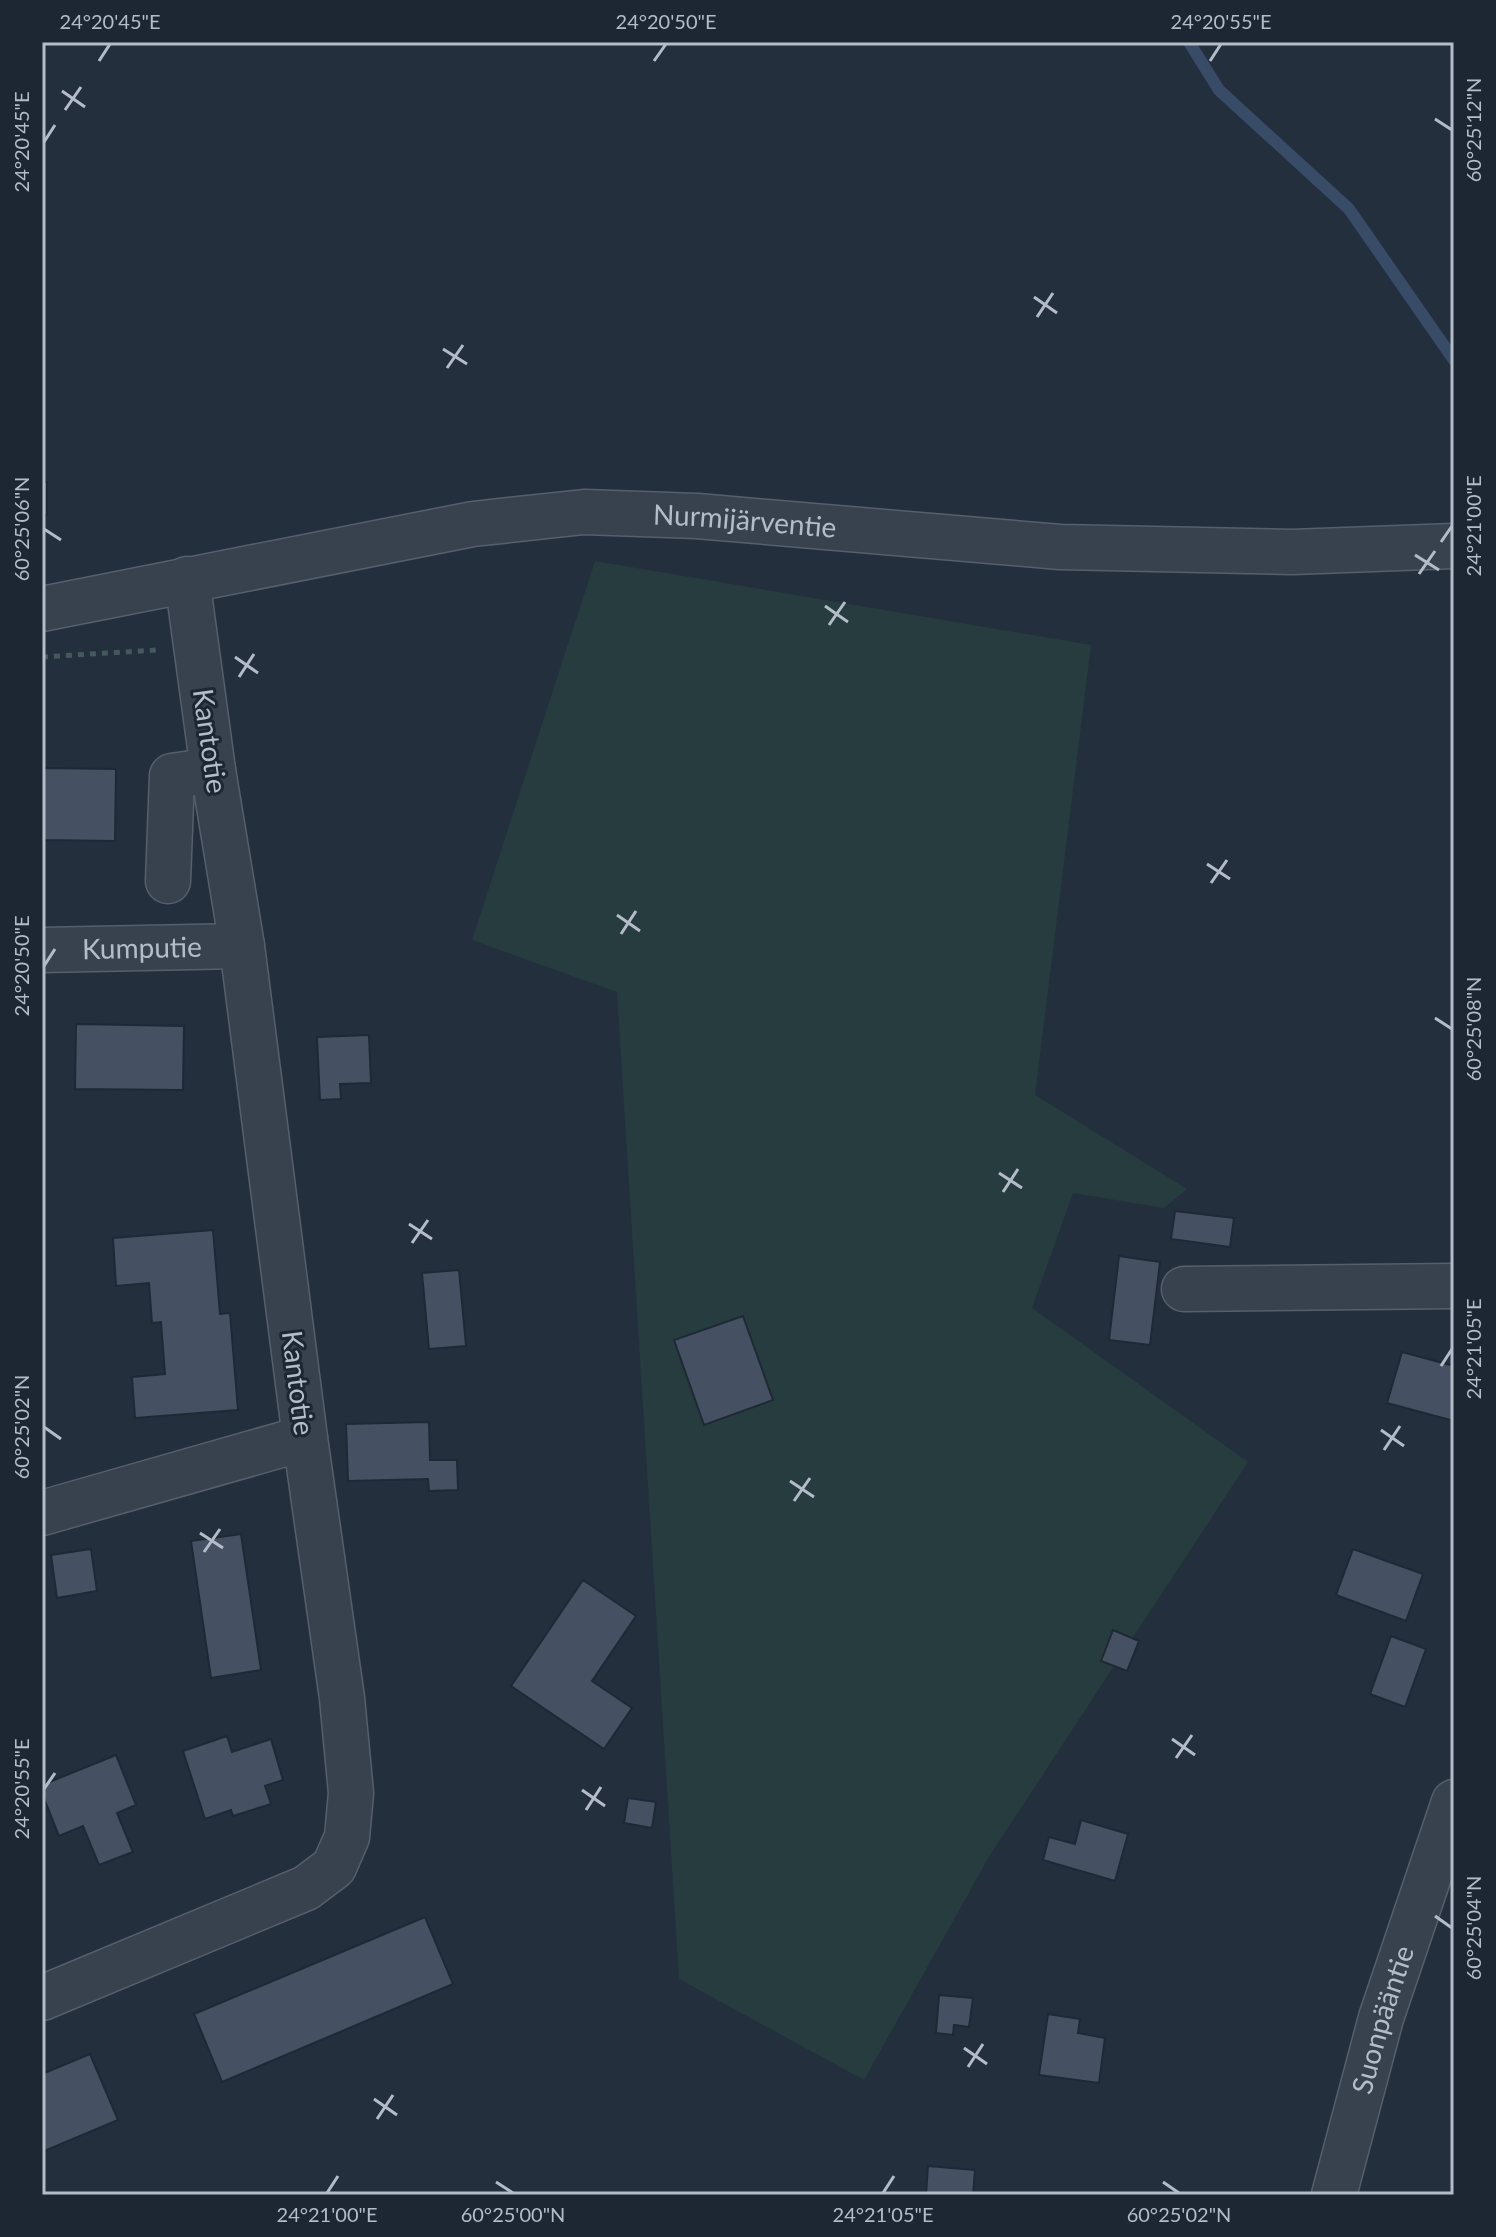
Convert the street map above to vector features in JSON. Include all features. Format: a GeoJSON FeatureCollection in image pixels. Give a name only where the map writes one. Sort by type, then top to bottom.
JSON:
{"type":"FeatureCollection","features":[{"type":"Feature","properties":{"kind":"street","name":"Nurmijärventie"},"geometry":{"type":"LineString","coordinates":[[42,609],[473,524],[584,512],[697,516],[1060,547],[1292,552],[1454,546]]}},
{"type":"Feature","properties":{"kind":"street","name":"Kantotie"},"geometry":{"type":"LineString","coordinates":[[42,1998],[306,1888],[334,1867],[347,1837],[351,1793],[342,1698],[305,1438],[242,946],[213,770],[187,579]]}},
{"type":"Feature","properties":{"kind":"street"},"geometry":{"type":"LineString","coordinates":[[168,881],[172,776],[213,770]]}},
{"type":"Feature","properties":{"kind":"street","name":"Kumputie"},"geometry":{"type":"LineString","coordinates":[[42,950],[242,946]]}},
{"type":"Feature","properties":{"kind":"street"},"geometry":{"type":"LineString","coordinates":[[1184,1289],[1454,1286]]}},
{"type":"Feature","properties":{"kind":"street"},"geometry":{"type":"LineString","coordinates":[[42,1513],[305,1438]]}},
{"type":"Feature","properties":{"kind":"street","name":"Suonpääntie"},"geometry":{"type":"LineString","coordinates":[[1334,2195],[1381,2018],[1454,1802]]}},
{"type":"Feature","properties":{"kind":"path"},"geometry":{"type":"LineString","coordinates":[[42,657],[198,648]]}},
{"type":"Feature","properties":{"kind":"green space"},"geometry":{"type":"Polygon","coordinates":[[[595,561],[1091,645],[1035,1095],[1187,1189],[1164,1208],[1073,1193],[1032,1308],[1248,1462],[990,1855],[864,2080],[679,1979],[617,992],[472,940],[595,561]]]}},
{"type":"Feature","properties":{"kind":"building"},"geometry":{"type":"Polygon","coordinates":[[[42,482],[47,482],[47,515],[42,515],[42,482]]]}},
{"type":"Feature","properties":{"kind":"building"},"geometry":{"type":"Polygon","coordinates":[[[42,768],[116,769],[115,841],[42,840],[42,768]]]}},
{"type":"Feature","properties":{"kind":"building"},"geometry":{"type":"Polygon","coordinates":[[[76,1024],[184,1026],[183,1090],[75,1089],[76,1024]]]}},
{"type":"Feature","properties":{"kind":"building"},"geometry":{"type":"Polygon","coordinates":[[[369,1035],[371,1083],[340,1084],[341,1099],[320,1100],[317,1037],[369,1035]]]}},
{"type":"Feature","properties":{"kind":"building"},"geometry":{"type":"Polygon","coordinates":[[[1175,1211],[1234,1218],[1230,1247],[1171,1239],[1175,1211]]]}},
{"type":"Feature","properties":{"kind":"building"},"geometry":{"type":"Polygon","coordinates":[[[213,1230],[220,1314],[230,1313],[238,1410],[135,1418],[132,1377],[165,1374],[161,1322],[152,1323],[149,1283],[116,1286],[113,1238],[213,1230]]]}},
{"type":"Feature","properties":{"kind":"building"},"geometry":{"type":"Polygon","coordinates":[[[1119,1256],[1160,1262],[1150,1345],[1109,1340],[1119,1256]]]}},
{"type":"Feature","properties":{"kind":"building"},"geometry":{"type":"Polygon","coordinates":[[[459,1270],[466,1346],[429,1349],[422,1273],[459,1270]]]}},
{"type":"Feature","properties":{"kind":"building"},"geometry":{"type":"Polygon","coordinates":[[[743,1316],[773,1400],[704,1425],[674,1340],[743,1316]]]}},
{"type":"Feature","properties":{"kind":"building"},"geometry":{"type":"Polygon","coordinates":[[[1402,1352],[1454,1366],[1454,1421],[1387,1403],[1402,1352]]]}},
{"type":"Feature","properties":{"kind":"building"},"geometry":{"type":"Polygon","coordinates":[[[429,1422],[430,1460],[457,1460],[458,1490],[429,1491],[428,1479],[348,1481],[346,1424],[429,1422]]]}},
{"type":"Feature","properties":{"kind":"building"},"geometry":{"type":"Polygon","coordinates":[[[241,1534],[261,1670],[211,1678],[191,1541],[241,1534]]]}},
{"type":"Feature","properties":{"kind":"building"},"geometry":{"type":"Polygon","coordinates":[[[91,1549],[97,1591],[57,1598],[51,1555],[91,1549]]]}},
{"type":"Feature","properties":{"kind":"building"},"geometry":{"type":"Polygon","coordinates":[[[1353,1549],[1423,1574],[1406,1621],[1336,1595],[1353,1549]]]}},
{"type":"Feature","properties":{"kind":"building"},"geometry":{"type":"Polygon","coordinates":[[[583,1580],[636,1616],[592,1681],[632,1708],[604,1749],[511,1686],[583,1580]]]}},
{"type":"Feature","properties":{"kind":"building"},"geometry":{"type":"Polygon","coordinates":[[[1113,1630],[1139,1641],[1127,1671],[1101,1661],[1113,1630]]]}},
{"type":"Feature","properties":{"kind":"building"},"geometry":{"type":"Polygon","coordinates":[[[1391,1636],[1426,1649],[1405,1707],[1370,1694],[1391,1636]]]}},
{"type":"Feature","properties":{"kind":"building"},"geometry":{"type":"Polygon","coordinates":[[[227,1736],[232,1752],[271,1739],[283,1780],[265,1786],[271,1804],[233,1816],[231,1810],[205,1819],[183,1751],[227,1736]]]}},
{"type":"Feature","properties":{"kind":"building"},"geometry":{"type":"Polygon","coordinates":[[[116,1755],[136,1805],[117,1813],[133,1852],[99,1865],[83,1826],[59,1836],[42,1793],[42,1785],[116,1755]]]}},
{"type":"Feature","properties":{"kind":"building"},"geometry":{"type":"Polygon","coordinates":[[[628,1798],[656,1802],[652,1828],[624,1823],[628,1798]]]}},
{"type":"Feature","properties":{"kind":"building"},"geometry":{"type":"Polygon","coordinates":[[[1081,1820],[1128,1834],[1115,1881],[1043,1860],[1049,1837],[1075,1844],[1081,1820]]]}},
{"type":"Feature","properties":{"kind":"building"},"geometry":{"type":"Polygon","coordinates":[[[425,1917],[453,1984],[222,2082],[194,2014],[425,1917]]]}},
{"type":"Feature","properties":{"kind":"building"},"geometry":{"type":"Polygon","coordinates":[[[939,1995],[973,1998],[969,2027],[954,2025],[953,2035],[936,2033],[939,1995]]]}},
{"type":"Feature","properties":{"kind":"building"},"geometry":{"type":"Polygon","coordinates":[[[1048,2014],[1080,2019],[1078,2033],[1105,2038],[1099,2083],[1039,2075],[1048,2014]]]}},
{"type":"Feature","properties":{"kind":"building"},"geometry":{"type":"Polygon","coordinates":[[[90,2054],[118,2120],[42,2152],[42,2074],[90,2054]]]}},
{"type":"Feature","properties":{"kind":"building"},"geometry":{"type":"Polygon","coordinates":[[[928,2166],[975,2170],[973,2195],[926,2195],[928,2166]]]}},
{"type":"Feature","properties":{"kind":"waterway"},"geometry":{"type":"LineString","coordinates":[[1189,42],[1219,90],[1349,209],[1454,360]]}}]}
